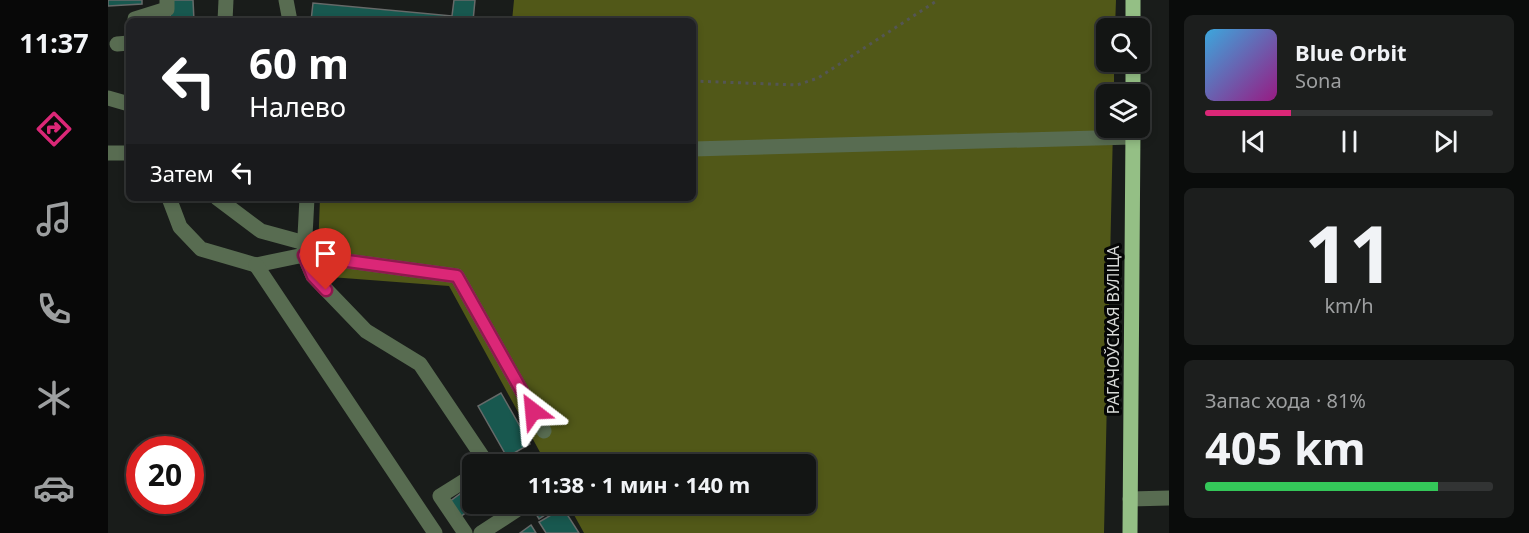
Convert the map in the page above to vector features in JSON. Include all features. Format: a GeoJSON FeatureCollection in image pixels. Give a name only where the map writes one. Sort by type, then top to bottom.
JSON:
{"type":"FeatureCollection","features":[{"type":"Feature","properties":{"kind":"main road"},"geometry":{"type":"LineString","coordinates":[[1133,0],[1133,18]]}},
{"type":"Feature","properties":{"kind":"main road","name":"РАГАЧОЎСКАЯ ВУЛІЦА"},"geometry":{"type":"LineString","coordinates":[[1130,533],[1132,138]]}},
{"type":"Feature","properties":{"kind":"lane"},"geometry":{"type":"LineString","coordinates":[[138,18],[167,9],[167,0]]}},
{"type":"Feature","properties":{"kind":"lane"},"geometry":{"type":"LineString","coordinates":[[225,18],[226,0]]}},
{"type":"Feature","properties":{"kind":"lane"},"geometry":{"type":"LineString","coordinates":[[286,0],[289,18]]}},
{"type":"Feature","properties":{"kind":"lane"},"geometry":{"type":"LineString","coordinates":[[108,98],[126,103]]}},
{"type":"Feature","properties":{"kind":"lane"},"geometry":{"type":"LineString","coordinates":[[696,149],[1096,133]]}},
{"type":"Feature","properties":{"kind":"lane"},"geometry":{"type":"LineString","coordinates":[[108,153],[126,153]]}},
{"type":"Feature","properties":{"kind":"lane"},"geometry":{"type":"LineString","coordinates":[[170,201],[180,227],[201,249],[256,265],[305,249]]}},
{"type":"Feature","properties":{"kind":"lane"},"geometry":{"type":"LineString","coordinates":[[221,201],[261,231],[305,249],[457,276],[544,431]]}},
{"type":"Feature","properties":{"kind":"lane"},"geometry":{"type":"LineString","coordinates":[[307,201],[305,249],[313,276],[366,331],[420,364],[481,454]]}},
{"type":"Feature","properties":{"kind":"lane"},"geometry":{"type":"LineString","coordinates":[[256,265],[435,533]]}},
{"type":"Feature","properties":{"kind":"lane"},"geometry":{"type":"LineString","coordinates":[[462,482],[440,496],[465,533]]}},
{"type":"Feature","properties":{"kind":"lane"},"geometry":{"type":"LineString","coordinates":[[1130,499],[1169,498]]}},
{"type":"Feature","properties":{"kind":"lane"},"geometry":{"type":"LineString","coordinates":[[481,533],[510,514]]}},
{"type":"Feature","properties":{"kind":"path"},"geometry":{"type":"LineString","coordinates":[[696,81],[798,85],[818,78],[938,0]]}},
{"type":"Feature","properties":{"kind":"green space"},"geometry":{"type":"Polygon","coordinates":[[[514,0],[1116,0],[1115,18],[1096,18],[1096,72],[1114,72],[1114,84],[1096,84],[1096,138],[1113,138],[1104,533],[584,533],[574,514],[816,514],[816,454],[541,454],[449,286],[317,276],[320,201],[696,201],[696,18],[512,18],[514,0]]]}},
{"type":"Feature","properties":{"kind":"building"},"geometry":{"type":"Polygon","coordinates":[[[108,0],[142,0],[142,4],[108,6],[108,0]]]}},
{"type":"Feature","properties":{"kind":"building"},"geometry":{"type":"Polygon","coordinates":[[[171,0],[193,0],[194,18],[170,18],[171,0]]]}},
{"type":"Feature","properties":{"kind":"building"},"geometry":{"type":"Polygon","coordinates":[[[454,0],[475,0],[473,18],[311,18],[313,3],[452,16],[454,0]]]}},
{"type":"Feature","properties":{"kind":"building"},"geometry":{"type":"Polygon","coordinates":[[[501,393],[530,444],[512,454],[505,454],[478,406],[501,393]]]}},
{"type":"Feature","properties":{"kind":"building"},"geometry":{"type":"Polygon","coordinates":[[[462,492],[462,514],[464,514],[460,517],[449,502],[462,492]]]}},
{"type":"Feature","properties":{"kind":"building"},"geometry":{"type":"Polygon","coordinates":[[[536,514],[547,514],[539,519],[536,514]]]}},
{"type":"Feature","properties":{"kind":"building"},"geometry":{"type":"Polygon","coordinates":[[[553,514],[567,514],[579,533],[546,533],[539,522],[553,514]]]}},
{"type":"Feature","properties":{"kind":"building"},"geometry":{"type":"Polygon","coordinates":[[[531,525],[536,533],[520,533],[531,525]]]}},
{"type":"Feature","properties":{"kind":"route"},"geometry":{"type":"LineString","coordinates":[[326,290],[313,276],[304,255],[457,276],[533,411]]}}]}
